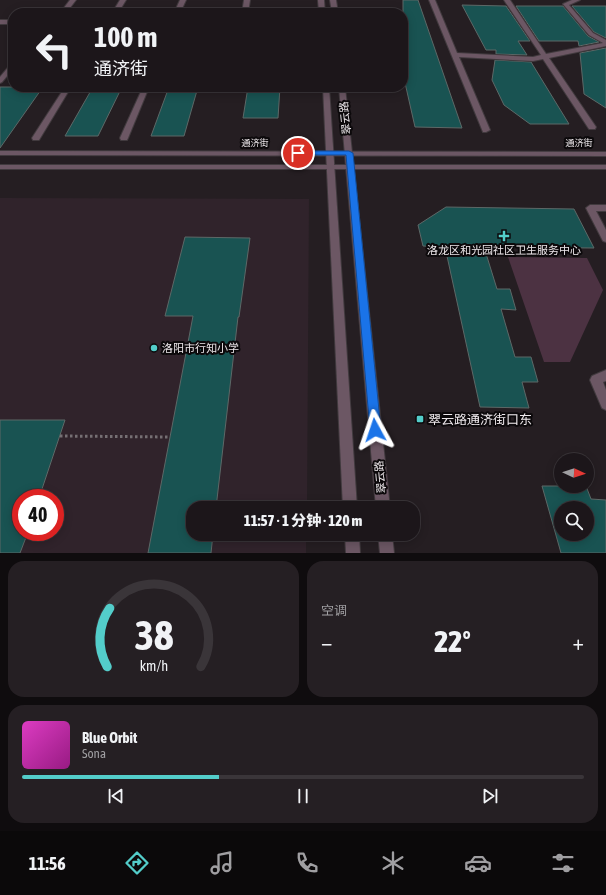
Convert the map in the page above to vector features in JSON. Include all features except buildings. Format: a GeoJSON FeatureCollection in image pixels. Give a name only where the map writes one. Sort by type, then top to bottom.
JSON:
{"type":"FeatureCollection","features":[{"type":"Feature","properties":{"kind":"street"},"geometry":{"type":"LineString","coordinates":[[67,8],[73,0]]}},
{"type":"Feature","properties":{"kind":"street"},"geometry":{"type":"LineString","coordinates":[[432,0],[486,130]]}},
{"type":"Feature","properties":{"kind":"street"},"geometry":{"type":"LineString","coordinates":[[507,0],[592,127]]}},
{"type":"Feature","properties":{"kind":"street"},"geometry":{"type":"LineString","coordinates":[[577,0],[566,4],[591,34],[606,43]]}},
{"type":"Feature","properties":{"kind":"street"},"geometry":{"type":"LineString","coordinates":[[455,55],[533,59],[606,43]]}},
{"type":"Feature","properties":{"kind":"street"},"geometry":{"type":"LineString","coordinates":[[0,81],[8,71]]}},
{"type":"Feature","properties":{"kind":"street"},"geometry":{"type":"LineString","coordinates":[[36,138],[65,92]]}},
{"type":"Feature","properties":{"kind":"street"},"geometry":{"type":"LineString","coordinates":[[124,138],[144,92]]}},
{"type":"Feature","properties":{"kind":"street","name":"翠云路"},"geometry":{"type":"LineString","coordinates":[[326,92],[350,501]]}},
{"type":"Feature","properties":{"kind":"street","name":"翠云路"},"geometry":{"type":"LineString","coordinates":[[343,92],[382,501]]}},
{"type":"Feature","properties":{"kind":"street","name":"通济街"},"geometry":{"type":"LineString","coordinates":[[0,153],[606,154]]}},
{"type":"Feature","properties":{"kind":"street"},"geometry":{"type":"LineString","coordinates":[[0,167],[606,167]]}},
{"type":"Feature","properties":{"kind":"street"},"geometry":{"type":"LineString","coordinates":[[606,208],[590,208],[606,239]]}},
{"type":"Feature","properties":{"kind":"street"},"geometry":{"type":"LineString","coordinates":[[606,375],[596,380],[606,404]]}},
{"type":"Feature","properties":{"kind":"street"},"geometry":{"type":"LineString","coordinates":[[352,541],[353,553]]}},
{"type":"Feature","properties":{"kind":"street"},"geometry":{"type":"LineString","coordinates":[[386,541],[387,553]]}},
{"type":"Feature","properties":{"kind":"path"},"geometry":{"type":"LineString","coordinates":[[60,436],[170,437]]}},
{"type":"Feature","properties":{"kind":"shaded area","name":"洛阳市行知小学"},"geometry":{"type":"Polygon","coordinates":[[[0,198],[309,199],[307,501],[186,501],[186,541],[306,541],[306,553],[0,553],[0,198]]]}},
{"type":"Feature","properties":{"kind":"shaded area"},"geometry":{"type":"Polygon","coordinates":[[[508,257],[587,258],[603,290],[570,362],[544,362],[508,257]]]}},
{"type":"Feature","properties":{"kind":"place","name":"洛龙区和光园社区卫生服务中心"},"geometry":{"type":"Point","coordinates":[504,236]}},
{"type":"Feature","properties":{"kind":"place","name":"洛阳市行知小学"},"geometry":{"type":"Point","coordinates":[154,348]}},
{"type":"Feature","properties":{"kind":"place","name":"翠云路通济街口东"},"geometry":{"type":"Point","coordinates":[420,419]}},
{"type":"Feature","properties":{"kind":"route"},"geometry":{"type":"LineString","coordinates":[[298,153],[349,153],[375,430]]}}]}
